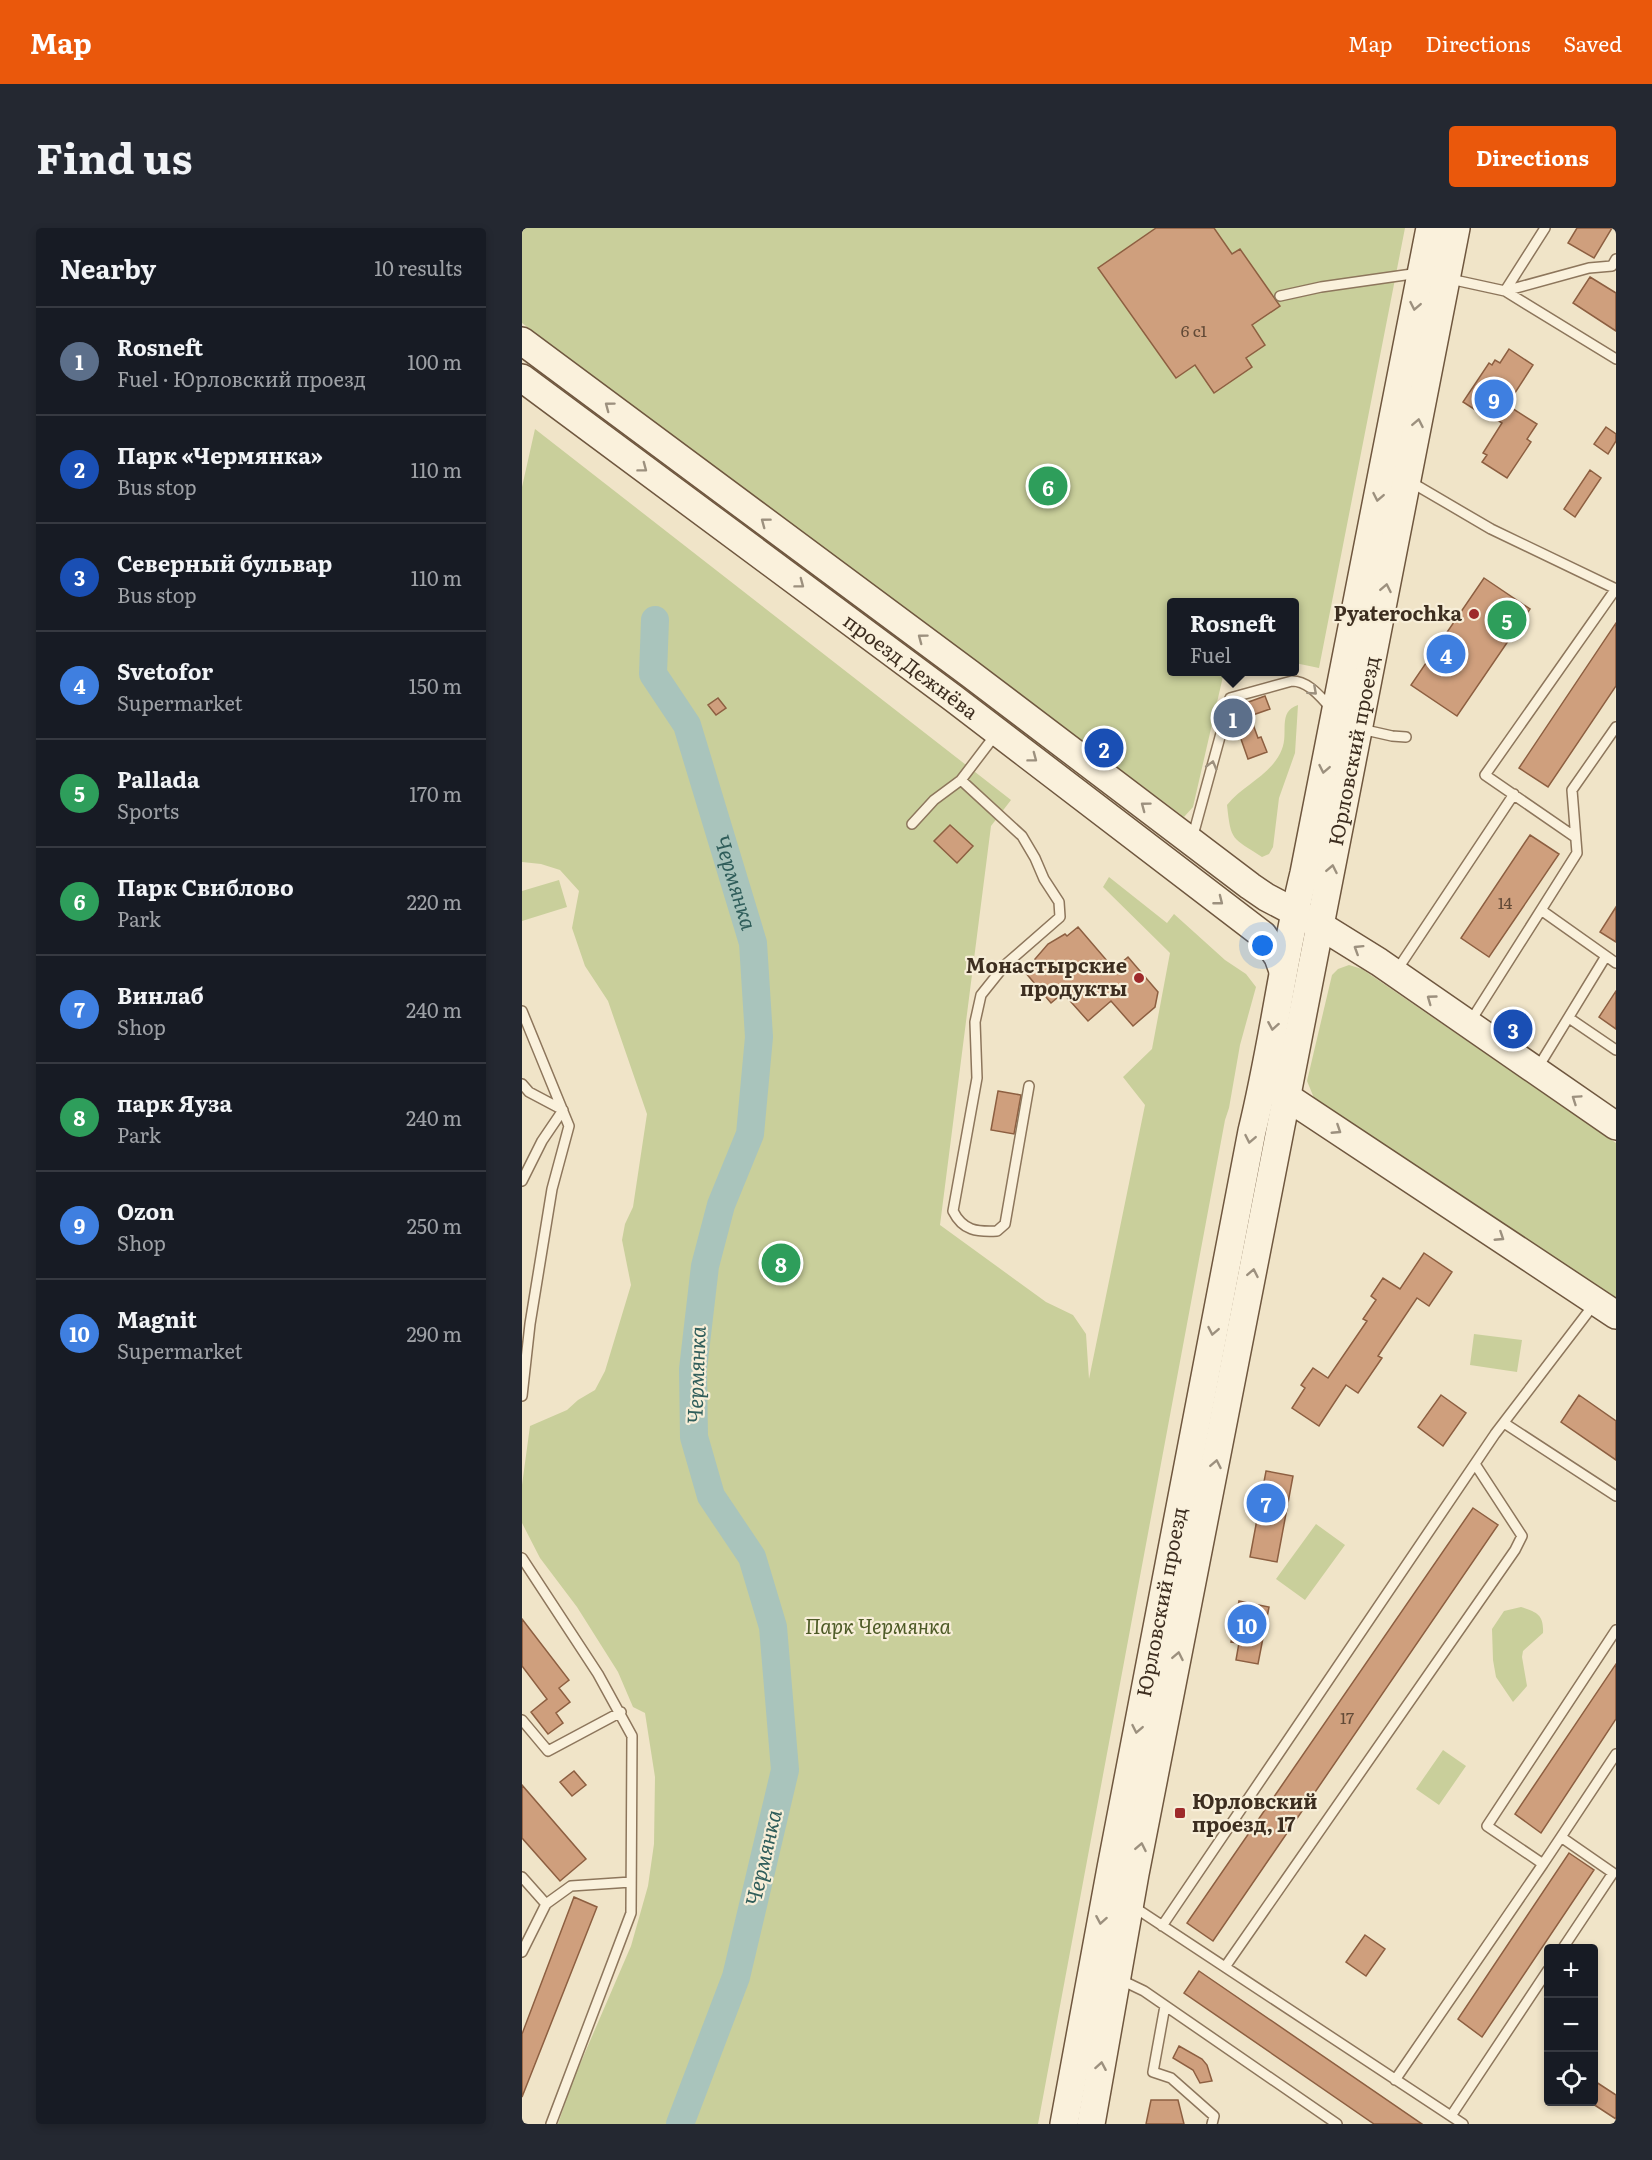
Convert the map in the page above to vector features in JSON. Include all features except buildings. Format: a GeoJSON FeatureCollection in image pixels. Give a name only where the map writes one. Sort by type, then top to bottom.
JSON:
{"type":"FeatureCollection","features":[{"type":"Feature","properties":{"kind":"main road","name":"Юрловский проезд"},"geometry":{"type":"LineString","coordinates":[[1430,228],[1434,276]]}},
{"type":"Feature","properties":{"kind":"main road","name":"Юрловский проезд"},"geometry":{"type":"LineString","coordinates":[[1064,2124],[1219,1300],[1336,712],[1395,474],[1434,276],[1456,228]]}},
{"type":"Feature","properties":{"kind":"main road","name":"проезд Дежнёва"},"geometry":{"type":"LineString","coordinates":[[522,341],[1258,892],[1321,926],[1395,973],[1616,1126]]}},
{"type":"Feature","properties":{"kind":"main road","name":"проезд Дежнёва"},"geometry":{"type":"LineString","coordinates":[[524,384],[998,732],[1263,935],[1278,957],[1283,970]]}},
{"type":"Feature","properties":{"kind":"main road","name":"Юрловский проезд"},"geometry":{"type":"LineString","coordinates":[[1091,2124],[1130,1904],[1359,728],[1395,474]]}},
{"type":"Feature","properties":{"kind":"main road"},"geometry":{"type":"LineString","coordinates":[[1264,1082],[1606,1308]]}},
{"type":"Feature","properties":{"kind":"lane"},"geometry":{"type":"LineString","coordinates":[[1505,291],[1545,228]]}},
{"type":"Feature","properties":{"kind":"lane"},"geometry":{"type":"LineString","coordinates":[[1505,291],[1589,268],[1615,264]]}},
{"type":"Feature","properties":{"kind":"lane"},"geometry":{"type":"LineString","coordinates":[[1280,296],[1322,287],[1434,276],[1505,291],[1616,359]]}},
{"type":"Feature","properties":{"kind":"lane"},"geometry":{"type":"LineString","coordinates":[[1395,474],[1491,529],[1616,589],[1485,775],[1575,837]]}},
{"type":"Feature","properties":{"kind":"lane"},"geometry":{"type":"LineString","coordinates":[[1227,709],[1230,698],[1298,681],[1307,685],[1336,712]]}},
{"type":"Feature","properties":{"kind":"lane"},"geometry":{"type":"LineString","coordinates":[[1191,842],[1223,726]]}},
{"type":"Feature","properties":{"kind":"lane"},"geometry":{"type":"LineString","coordinates":[[1468,1025],[1577,853],[1572,790],[1616,727]]}},
{"type":"Feature","properties":{"kind":"lane"},"geometry":{"type":"LineString","coordinates":[[1359,728],[1406,737]]}},
{"type":"Feature","properties":{"kind":"lane"},"geometry":{"type":"LineString","coordinates":[[912,824],[934,800],[961,780],[998,732]]}},
{"type":"Feature","properties":{"kind":"lane"},"geometry":{"type":"LineString","coordinates":[[961,780],[1022,836],[1044,879],[1059,902],[1060,917],[1005,965],[981,994],[975,1022],[977,1078],[954,1211],[958,1221],[976,1232],[997,1232],[1005,1224],[1029,1086]]}},
{"type":"Feature","properties":{"kind":"lane"},"geometry":{"type":"LineString","coordinates":[[1395,973],[1514,794]]}},
{"type":"Feature","properties":{"kind":"lane"},"geometry":{"type":"LineString","coordinates":[[1541,910],[1616,963]]}},
{"type":"Feature","properties":{"kind":"lane"},"geometry":{"type":"LineString","coordinates":[[1536,1071],[1606,956]]}},
{"type":"Feature","properties":{"kind":"lane"},"geometry":{"type":"LineString","coordinates":[[522,1011],[569,1126],[552,1189],[526,1324],[522,1396]]}},
{"type":"Feature","properties":{"kind":"lane"},"geometry":{"type":"LineString","coordinates":[[1569,1018],[1616,1050]]}},
{"type":"Feature","properties":{"kind":"lane"},"geometry":{"type":"LineString","coordinates":[[522,1084],[530,1092],[564,1110]]}},
{"type":"Feature","properties":{"kind":"lane"},"geometry":{"type":"LineString","coordinates":[[522,1181],[542,1141],[564,1110]]}},
{"type":"Feature","properties":{"kind":"lane"},"geometry":{"type":"LineString","coordinates":[[1162,1926],[1504,1423],[1606,1308]]}},
{"type":"Feature","properties":{"kind":"lane"},"geometry":{"type":"LineString","coordinates":[[1504,1423],[1616,1496]]}},
{"type":"Feature","properties":{"kind":"lane"},"geometry":{"type":"LineString","coordinates":[[1225,1967],[1515,1550],[1522,1536],[1475,1464]]}},
{"type":"Feature","properties":{"kind":"lane"},"geometry":{"type":"LineString","coordinates":[[522,1558],[621,1713],[632,1736],[631,1912],[551,2124]]}},
{"type":"Feature","properties":{"kind":"lane"},"geometry":{"type":"LineString","coordinates":[[1543,1864],[1487,1826],[1616,1630]]}},
{"type":"Feature","properties":{"kind":"lane"},"geometry":{"type":"LineString","coordinates":[[522,1720],[548,1751],[621,1713]]}},
{"type":"Feature","properties":{"kind":"lane"},"geometry":{"type":"LineString","coordinates":[[1395,2079],[1616,1754]]}},
{"type":"Feature","properties":{"kind":"lane"},"geometry":{"type":"LineString","coordinates":[[1561,1837],[1613,1873],[1566,1944]]}},
{"type":"Feature","properties":{"kind":"lane"},"geometry":{"type":"LineString","coordinates":[[522,1876],[546,1904]]}},
{"type":"Feature","properties":{"kind":"lane"},"geometry":{"type":"LineString","coordinates":[[522,1952],[546,1904],[571,1886],[631,1882]]}},
{"type":"Feature","properties":{"kind":"lane"},"geometry":{"type":"LineString","coordinates":[[1130,1904],[1462,2124]]}},
{"type":"Feature","properties":{"kind":"lane"},"geometry":{"type":"LineString","coordinates":[[1451,2116],[1544,1976]]}},
{"type":"Feature","properties":{"kind":"lane"},"geometry":{"type":"LineString","coordinates":[[1116,1978],[1144,1991],[1337,2124]]}},
{"type":"Feature","properties":{"kind":"lane"},"geometry":{"type":"LineString","coordinates":[[1165,2006],[1153,2072],[1171,2078],[1214,2116],[1212,2124]]}},
{"type":"Feature","properties":{"kind":"green space"},"geometry":{"type":"Polygon","coordinates":[[[522,228],[1405,228],[1319,668],[1299,664],[1299,598],[1167,598],[1167,676],[1223,676],[1193,807],[1184,817],[522,323],[522,228]]]}},
{"type":"Feature","properties":{"kind":"green space","name":"Парк Чермянка"},"geometry":{"type":"Polygon","coordinates":[[[535,429],[1011,800],[991,826],[940,1225],[1046,1302],[1073,1315],[1086,1334],[1089,1379],[1145,1105],[1123,1077],[1152,1049],[1170,953],[1103,887],[1109,877],[1167,923],[1174,914],[1225,960],[1246,974],[1256,987],[1240,1045],[1225,1120],[1038,2124],[558,2124],[571,2085],[631,1946],[648,1886],[654,1844],[655,1777],[645,1713],[633,1707],[618,1672],[577,1607],[540,1558],[522,1523],[522,1485],[530,1426],[567,1410],[595,1390],[605,1371],[631,1285],[622,1240],[625,1224],[633,1207],[647,1114],[608,1001],[585,966],[572,928],[579,891],[560,870],[541,864],[522,862],[522,487],[535,429]]]}},
{"type":"Feature","properties":{"kind":"green space"},"geometry":{"type":"Polygon","coordinates":[[[1298,705],[1295,753],[1279,798],[1273,847],[1269,854],[1262,857],[1244,846],[1235,837],[1230,826],[1227,805],[1272,766],[1284,743],[1288,713],[1298,705]]]}},
{"type":"Feature","properties":{"kind":"green space"},"geometry":{"type":"Polygon","coordinates":[[[559,880],[567,907],[522,921],[522,891],[559,880]]]}},
{"type":"Feature","properties":{"kind":"green space"},"geometry":{"type":"Polygon","coordinates":[[[1349,965],[1362,969],[1616,1143],[1616,1307],[1314,1098],[1307,1081],[1332,975],[1338,969],[1349,965]]]}},
{"type":"Feature","properties":{"kind":"green space"},"geometry":{"type":"Polygon","coordinates":[[[1474,1334],[1522,1340],[1517,1372],[1470,1365],[1474,1334]]]}},
{"type":"Feature","properties":{"kind":"green space"},"geometry":{"type":"Polygon","coordinates":[[[1316,1524],[1345,1545],[1305,1600],[1276,1579],[1316,1524]]]}},
{"type":"Feature","properties":{"kind":"green space"},"geometry":{"type":"Polygon","coordinates":[[[1521,1607],[1538,1615],[1542,1622],[1543,1633],[1523,1651],[1527,1686],[1513,1702],[1496,1677],[1492,1629],[1504,1611],[1521,1607]]]}},
{"type":"Feature","properties":{"kind":"green space"},"geometry":{"type":"Polygon","coordinates":[[[1443,1750],[1466,1766],[1439,1805],[1416,1789],[1443,1750]]]}},
{"type":"Feature","properties":{"kind":"waterway","name":"Чермянка"},"geometry":{"type":"LineString","coordinates":[[655,620],[653,674],[687,725],[753,943],[759,1037],[750,1134],[721,1205],[705,1266],[693,1369],[694,1437],[711,1496],[752,1557],[773,1627],[785,1770],[736,1977],[680,2124]]}},
{"type":"Feature","properties":{"kind":"place","name":"Ozon"},"geometry":{"type":"Point","coordinates":[1494,399]}},
{"type":"Feature","properties":{"kind":"place","name":"Парк Свиблово"},"geometry":{"type":"Point","coordinates":[1048,486]}},
{"type":"Feature","properties":{"kind":"place","name":"Pyaterochka"},"geometry":{"type":"Point","coordinates":[1474,614]}},
{"type":"Feature","properties":{"kind":"place","name":"Pallada"},"geometry":{"type":"Point","coordinates":[1507,620]}},
{"type":"Feature","properties":{"kind":"place","name":"Svetofor"},"geometry":{"type":"Point","coordinates":[1446,654]}},
{"type":"Feature","properties":{"kind":"place","name":"Rosneft"},"geometry":{"type":"Point","coordinates":[1233,718]}},
{"type":"Feature","properties":{"kind":"place","name":"Парк «Чермянка»"},"geometry":{"type":"Point","coordinates":[1104,748]}},
{"type":"Feature","properties":{"kind":"place","name":"Монастырские продукты"},"geometry":{"type":"Point","coordinates":[1139,978]}},
{"type":"Feature","properties":{"kind":"place","name":"Северный бульвар"},"geometry":{"type":"Point","coordinates":[1513,1029]}},
{"type":"Feature","properties":{"kind":"place","name":"парк Яуза"},"geometry":{"type":"Point","coordinates":[781,1263]}},
{"type":"Feature","properties":{"kind":"place","name":"Винлаб"},"geometry":{"type":"Point","coordinates":[1266,1503]}},
{"type":"Feature","properties":{"kind":"place","name":"Magnit"},"geometry":{"type":"Point","coordinates":[1247,1624]}},
{"type":"Feature","properties":{"kind":"place","name":"Юрловский проезд, 17"},"geometry":{"type":"Point","coordinates":[1180,1813]}}]}
